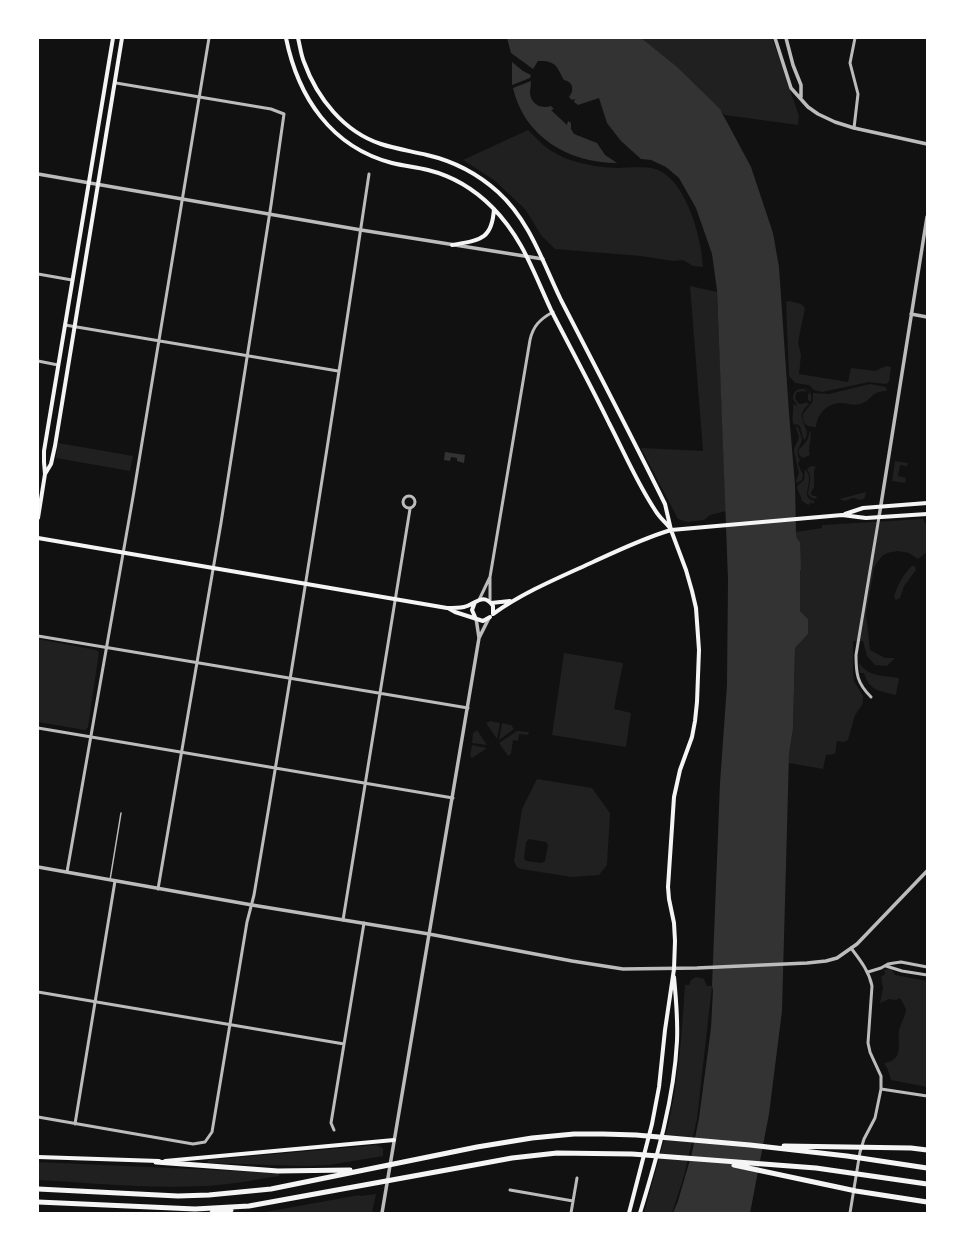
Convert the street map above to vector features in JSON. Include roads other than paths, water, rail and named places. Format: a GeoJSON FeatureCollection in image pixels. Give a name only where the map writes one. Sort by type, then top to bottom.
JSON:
{"type":"FeatureCollection","features":[{"type":"Feature","properties":{"kind":"highway"},"geometry":{"type":"LineString","coordinates":[[38,1189],[178,1196],[209,1195],[271,1189],[418,1158],[532,1138],[588,1134],[636,1135],[750,1145],[846,1156],[927,1168]]}},
{"type":"Feature","properties":{"kind":"highway"},"geometry":{"type":"LineString","coordinates":[[750,1145],[911,1148],[927,1150]]}},
{"type":"Feature","properties":{"kind":"highway"},"geometry":{"type":"LineString","coordinates":[[212,1213],[474,1164],[557,1153],[632,1154],[816,1168],[927,1184]]}},
{"type":"Feature","properties":{"kind":"highway"},"geometry":{"type":"LineString","coordinates":[[716,1161],[856,1191],[927,1202]]}},
{"type":"Feature","properties":{"kind":"highway"},"geometry":{"type":"LineString","coordinates":[[156,1162],[278,1171],[365,1169]]}},
{"type":"Feature","properties":{"kind":"highway"},"geometry":{"type":"LineString","coordinates":[[38,1202],[177,1209],[249,1206]]}},
{"type":"Feature","properties":{"kind":"main road"},"geometry":{"type":"LineString","coordinates":[[38,518],[45,474],[44,451],[113,38]]}},
{"type":"Feature","properties":{"kind":"main road"},"geometry":{"type":"LineString","coordinates":[[45,474],[51,464],[54,453],[116,83],[122,38]]}},
{"type":"Feature","properties":{"kind":"main road"},"geometry":{"type":"LineString","coordinates":[[286,38],[292,64],[305,93],[330,129],[344,140],[376,158],[394,164],[428,170],[458,182],[482,198],[494,209],[516,236],[639,482],[656,512],[672,530]]}},
{"type":"Feature","properties":{"kind":"main road"},"geometry":{"type":"LineString","coordinates":[[298,38],[303,62],[317,91],[330,108],[346,124],[379,144],[442,159],[464,168],[483,180],[499,193],[513,209],[525,226],[665,504],[672,530],[686,570],[696,608],[699,650],[695,720],[692,737],[677,782],[673,814],[668,887],[675,932],[674,968],[678,1026],[675,1068],[664,1124],[640,1213]]}},
{"type":"Feature","properties":{"kind":"main road"},"geometry":{"type":"LineString","coordinates":[[452,245],[474,241],[485,236],[490,229],[493,220],[494,209]]}},
{"type":"Feature","properties":{"kind":"main road"},"geometry":{"type":"LineString","coordinates":[[842,515],[863,508],[927,503]]}},
{"type":"Feature","properties":{"kind":"main road"},"geometry":{"type":"LineString","coordinates":[[447,608],[483,621],[491,617],[511,601],[538,586],[652,536],[672,530],[842,515],[866,518],[927,514]]}},
{"type":"Feature","properties":{"kind":"main road"},"geometry":{"type":"LineString","coordinates":[[38,538],[447,608],[463,607],[477,601],[487,600],[491,603],[511,601]]}},
{"type":"Feature","properties":{"kind":"main road"},"geometry":{"type":"LineString","coordinates":[[476,618],[472,610],[477,601]]}},
{"type":"Feature","properties":{"kind":"main road"},"geometry":{"type":"LineString","coordinates":[[491,603],[494,610],[491,617]]}},
{"type":"Feature","properties":{"kind":"main road"},"geometry":{"type":"LineString","coordinates":[[629,1213],[652,1124],[660,1086],[665,1030],[674,968]]}},
{"type":"Feature","properties":{"kind":"main road"},"geometry":{"type":"LineString","coordinates":[[38,1157],[156,1162],[394,1140]]}},
{"type":"Feature","properties":{"kind":"street"},"geometry":{"type":"LineString","coordinates":[[67,872],[107,648],[208,38]]}},
{"type":"Feature","properties":{"kind":"street"},"geometry":{"type":"LineString","coordinates":[[775,38],[791,88],[801,97],[808,107],[818,114],[854,128],[927,144]]}},
{"type":"Feature","properties":{"kind":"street"},"geometry":{"type":"LineString","coordinates":[[786,38],[801,85],[801,97]]}},
{"type":"Feature","properties":{"kind":"street"},"geometry":{"type":"LineString","coordinates":[[854,128],[858,94],[850,63],[855,38]]}},
{"type":"Feature","properties":{"kind":"street"},"geometry":{"type":"LineString","coordinates":[[116,83],[271,109],[284,114],[270,215],[213,569],[158,889]]}},
{"type":"Feature","properties":{"kind":"street"},"geometry":{"type":"LineString","coordinates":[[38,174],[270,215],[542,259]]}},
{"type":"Feature","properties":{"kind":"street"},"geometry":{"type":"LineString","coordinates":[[38,1117],[193,1144],[205,1142],[212,1132],[306,585],[369,174]]}},
{"type":"Feature","properties":{"kind":"street"},"geometry":{"type":"LineString","coordinates":[[871,697],[864,690],[858,680],[856,655],[927,217]]}},
{"type":"Feature","properties":{"kind":"street"},"geometry":{"type":"LineString","coordinates":[[38,274],[72,280]]}},
{"type":"Feature","properties":{"kind":"street"},"geometry":{"type":"LineString","coordinates":[[491,603],[490,577],[530,340],[535,326],[540,320],[553,312]]}},
{"type":"Feature","properties":{"kind":"street"},"geometry":{"type":"LineString","coordinates":[[911,314],[927,317]]}},
{"type":"Feature","properties":{"kind":"street"},"geometry":{"type":"LineString","coordinates":[[65,325],[338,371]]}},
{"type":"Feature","properties":{"kind":"street"},"geometry":{"type":"LineString","coordinates":[[38,361],[58,365]]}},
{"type":"Feature","properties":{"kind":"street"},"geometry":{"type":"LineString","coordinates":[[343,920],[410,509],[415,504],[415,500],[412,497],[406,496],[403,499],[403,505],[410,509]]}},
{"type":"Feature","properties":{"kind":"street"},"geometry":{"type":"LineString","coordinates":[[477,601],[490,577]]}},
{"type":"Feature","properties":{"kind":"street"},"geometry":{"type":"LineString","coordinates":[[479,638],[491,617]]}},
{"type":"Feature","properties":{"kind":"street"},"geometry":{"type":"LineString","coordinates":[[382,1213],[468,708],[479,638],[476,618]]}},
{"type":"Feature","properties":{"kind":"street"},"geometry":{"type":"LineString","coordinates":[[38,636],[468,708]]}},
{"type":"Feature","properties":{"kind":"street"},"geometry":{"type":"LineString","coordinates":[[38,728],[453,798]]}},
{"type":"Feature","properties":{"kind":"street"},"geometry":{"type":"LineString","coordinates":[[38,868],[429,934],[623,969],[697,968],[826,961],[837,958],[857,944],[927,872]]}},
{"type":"Feature","properties":{"kind":"street"},"geometry":{"type":"LineString","coordinates":[[75,1124],[115,881]]}},
{"type":"Feature","properties":{"kind":"street"},"geometry":{"type":"LineString","coordinates":[[334,1130],[331,1123],[364,923]]}},
{"type":"Feature","properties":{"kind":"street"},"geometry":{"type":"LineString","coordinates":[[850,1213],[860,1152],[864,1139],[875,1118],[881,1089],[881,1076],[868,1044],[872,986],[868,972],[851,948]]}},
{"type":"Feature","properties":{"kind":"street"},"geometry":{"type":"LineString","coordinates":[[868,972],[888,964],[901,962],[927,967]]}},
{"type":"Feature","properties":{"kind":"street"},"geometry":{"type":"LineString","coordinates":[[885,966],[892,967],[902,972],[927,975]]}},
{"type":"Feature","properties":{"kind":"street"},"geometry":{"type":"LineString","coordinates":[[38,992],[344,1044]]}},
{"type":"Feature","properties":{"kind":"street"},"geometry":{"type":"LineString","coordinates":[[881,1089],[927,1096]]}},
{"type":"Feature","properties":{"kind":"street"},"geometry":{"type":"LineString","coordinates":[[571,1213],[577,1178]]}},
{"type":"Feature","properties":{"kind":"street"},"geometry":{"type":"LineString","coordinates":[[510,1190],[573,1201]]}},
{"type":"Feature","properties":{"kind":"lane"},"geometry":{"type":"LineString","coordinates":[[110,880],[122,813]]}}]}
